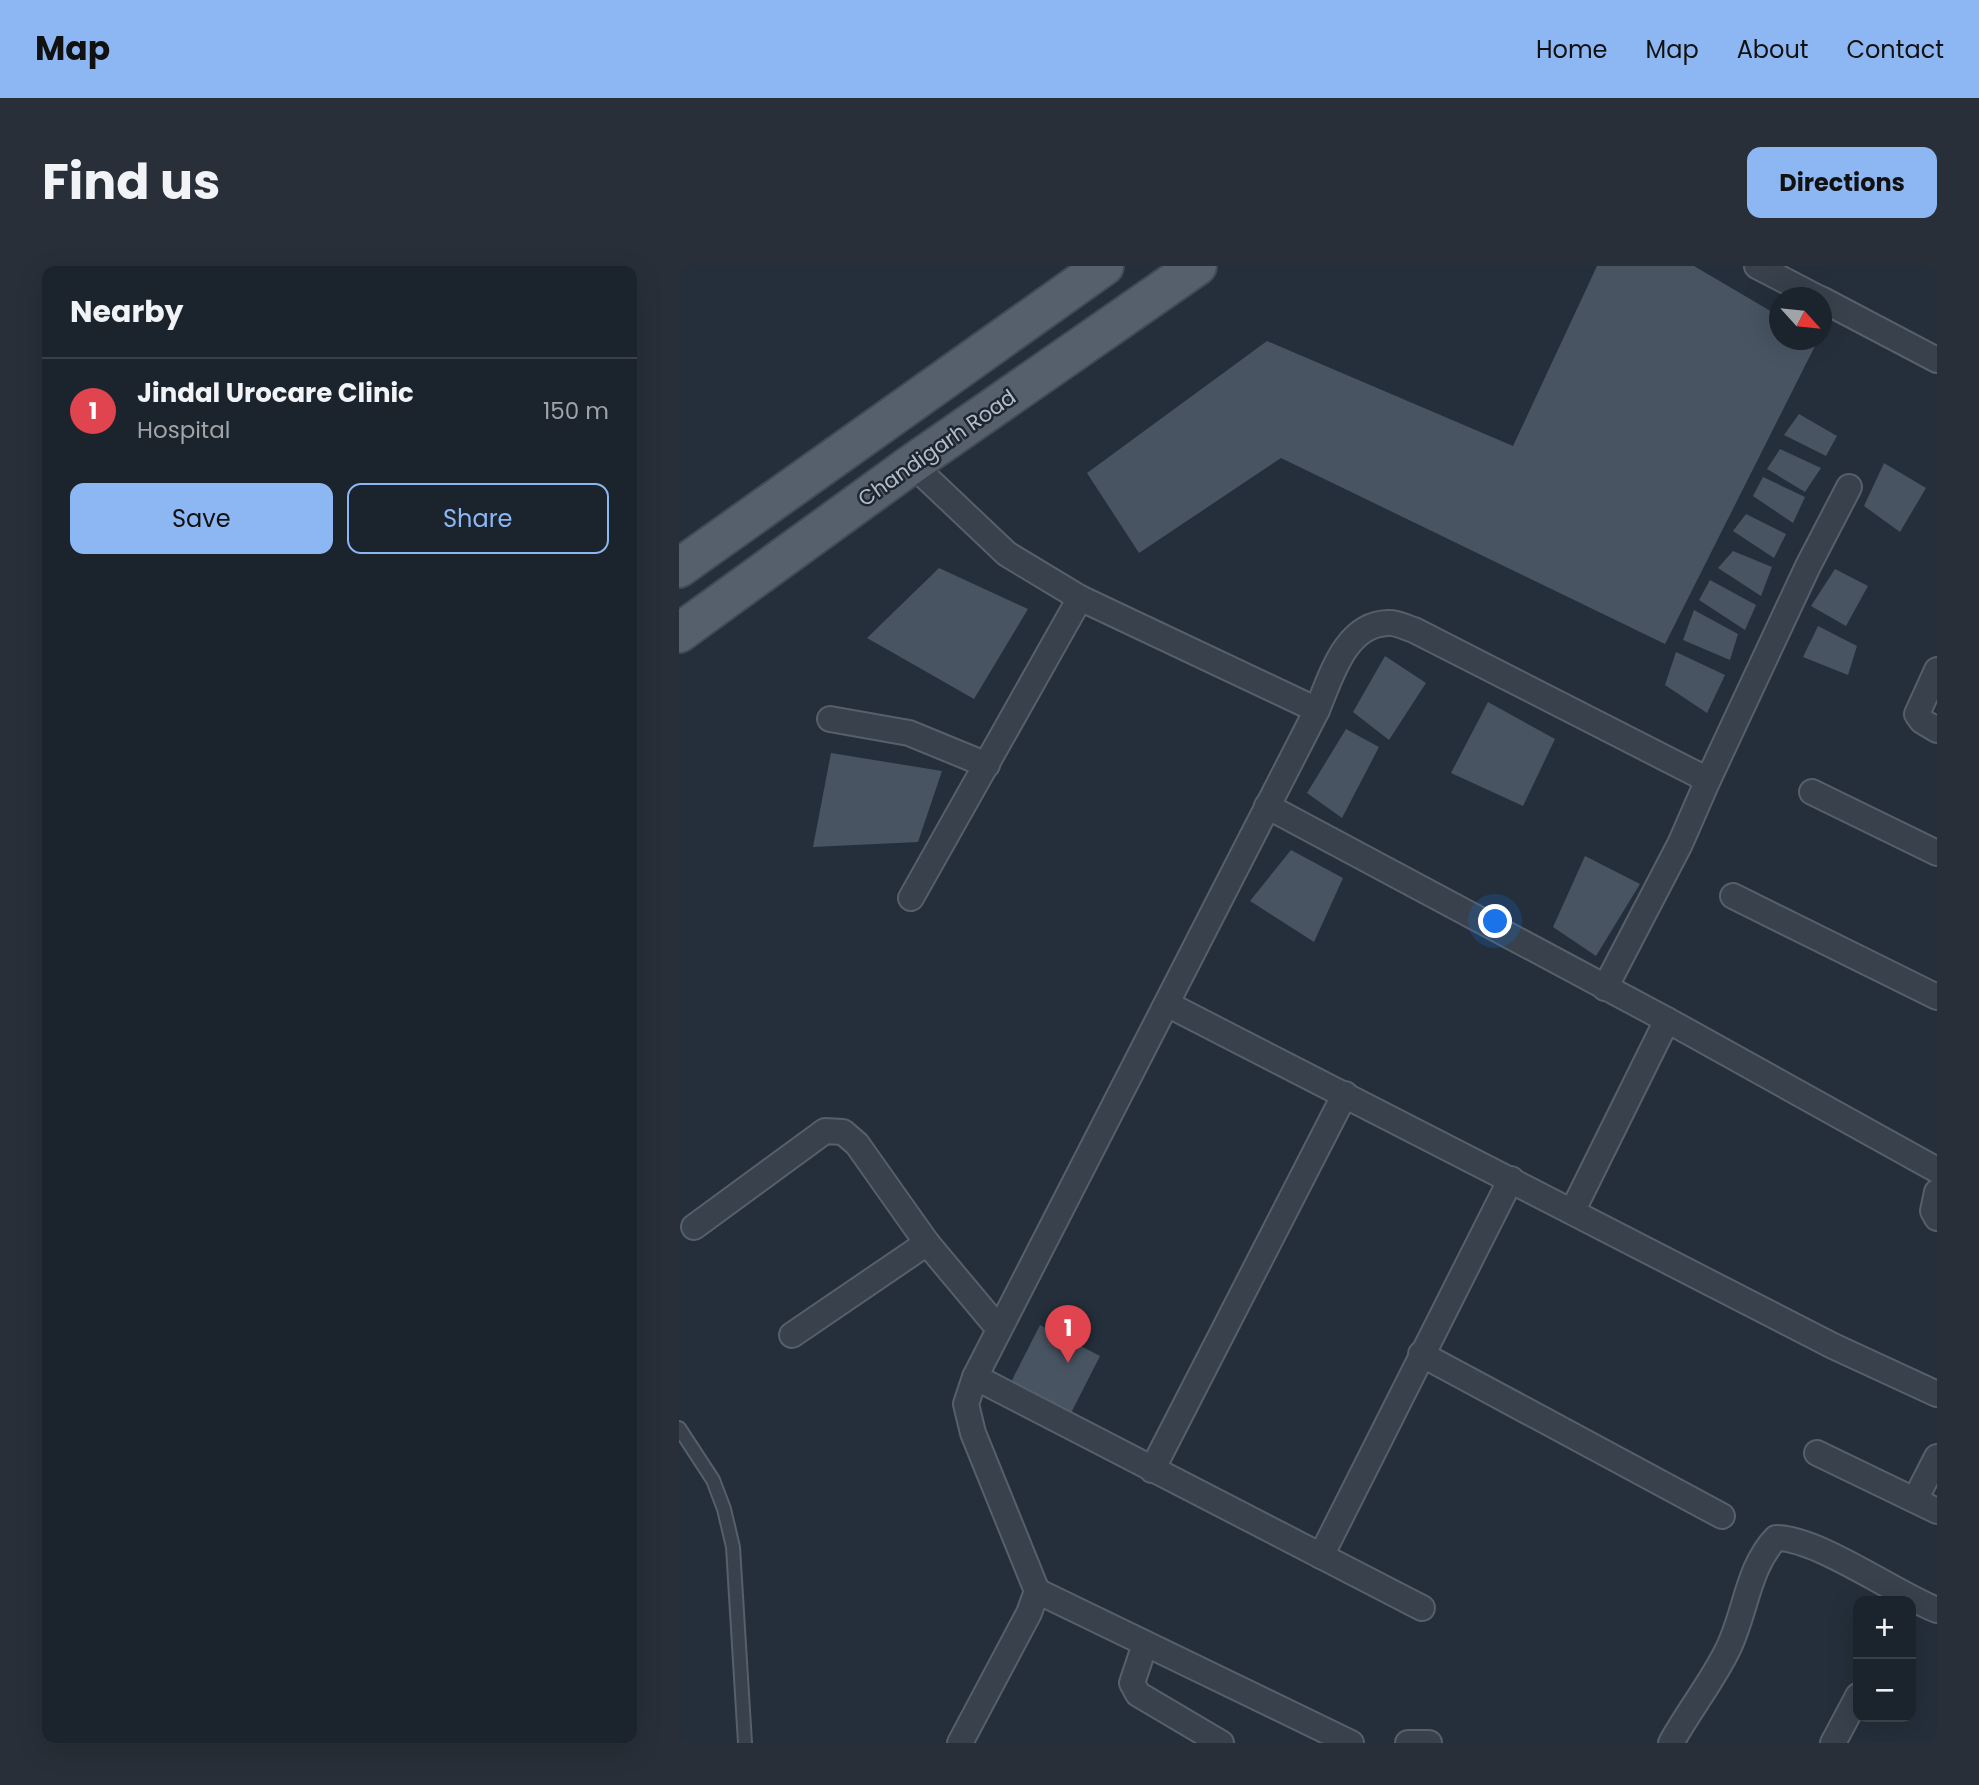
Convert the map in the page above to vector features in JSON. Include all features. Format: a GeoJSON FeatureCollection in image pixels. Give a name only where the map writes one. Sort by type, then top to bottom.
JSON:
{"type":"FeatureCollection","features":[{"type":"Feature","properties":{"kind":"main road"},"geometry":{"type":"LineString","coordinates":[[679,568],[1104,266]]}},
{"type":"Feature","properties":{"kind":"main road","name":"Chandigarh Road"},"geometry":{"type":"LineString","coordinates":[[679,632],[912,464],[1197,266]]}},
{"type":"Feature","properties":{"kind":"street"},"geometry":{"type":"LineString","coordinates":[[1756,266],[1798,287]]}},
{"type":"Feature","properties":{"kind":"street"},"geometry":{"type":"LineString","coordinates":[[1832,304],[1937,360]]}},
{"type":"Feature","properties":{"kind":"street"},"geometry":{"type":"LineString","coordinates":[[912,464],[1007,554],[1080,598],[1317,710]]}},
{"type":"Feature","properties":{"kind":"street"},"geometry":{"type":"LineString","coordinates":[[1605,988],[1680,844],[1808,566],[1849,487]]}},
{"type":"Feature","properties":{"kind":"street"},"geometry":{"type":"LineString","coordinates":[[911,898],[1080,598]]}},
{"type":"Feature","properties":{"kind":"street"},"geometry":{"type":"LineString","coordinates":[[1351,1743],[1037,1591],[973,1433],[966,1404],[975,1377],[1317,710],[1341,654],[1361,630],[1389,622],[1414,630],[1708,780]]}},
{"type":"Feature","properties":{"kind":"street"},"geometry":{"type":"LineString","coordinates":[[1937,670],[1917,714],[1922,721],[1937,730]]}},
{"type":"Feature","properties":{"kind":"street"},"geometry":{"type":"LineString","coordinates":[[829,719],[909,733],[987,765]]}},
{"type":"Feature","properties":{"kind":"street"},"geometry":{"type":"LineString","coordinates":[[1812,792],[1937,853]]}},
{"type":"Feature","properties":{"kind":"street"},"geometry":{"type":"LineString","coordinates":[[1267,806],[1667,1020],[1937,1170]]}},
{"type":"Feature","properties":{"kind":"street"},"geometry":{"type":"LineString","coordinates":[[1733,896],[1937,997]]}},
{"type":"Feature","properties":{"kind":"street"},"geometry":{"type":"LineString","coordinates":[[1167,1004],[1573,1210],[1833,1346],[1937,1394]]}},
{"type":"Feature","properties":{"kind":"street"},"geometry":{"type":"LineString","coordinates":[[1573,1210],[1667,1020]]}},
{"type":"Feature","properties":{"kind":"street"},"geometry":{"type":"LineString","coordinates":[[1153,1470],[1345,1094]]}},
{"type":"Feature","properties":{"kind":"street"},"geometry":{"type":"LineString","coordinates":[[694,1227],[825,1131],[843,1132],[857,1144],[927,1243],[999,1329]]}},
{"type":"Feature","properties":{"kind":"street"},"geometry":{"type":"LineString","coordinates":[[1321,1556],[1511,1180]]}},
{"type":"Feature","properties":{"kind":"street"},"geometry":{"type":"LineString","coordinates":[[1937,1192],[1933,1211],[1937,1218]]}},
{"type":"Feature","properties":{"kind":"street"},"geometry":{"type":"LineString","coordinates":[[792,1335],[927,1243]]}},
{"type":"Feature","properties":{"kind":"street"},"geometry":{"type":"LineString","coordinates":[[1421,1354],[1722,1516]]}},
{"type":"Feature","properties":{"kind":"street"},"geometry":{"type":"LineString","coordinates":[[975,1377],[1422,1608]]}},
{"type":"Feature","properties":{"kind":"street"},"geometry":{"type":"LineString","coordinates":[[1817,1453],[1926,1506],[1937,1457]]}},
{"type":"Feature","properties":{"kind":"street"},"geometry":{"type":"LineString","coordinates":[[1671,1743],[1727,1651],[1756,1568],[1766,1549],[1776,1538],[1789,1538],[1832,1557],[1900,1596]]}},
{"type":"Feature","properties":{"kind":"street"},"geometry":{"type":"LineString","coordinates":[[960,1743],[1029,1613],[1037,1591]]}},
{"type":"Feature","properties":{"kind":"street"},"geometry":{"type":"LineString","coordinates":[[1916,1604],[1937,1610]]}},
{"type":"Feature","properties":{"kind":"street"},"geometry":{"type":"LineString","coordinates":[[1145,1644],[1132,1683],[1138,1694],[1221,1743]]}},
{"type":"Feature","properties":{"kind":"street"},"geometry":{"type":"LineString","coordinates":[[1833,1743],[1853,1705]]}},
{"type":"Feature","properties":{"kind":"street"},"geometry":{"type":"LineString","coordinates":[[1408,1743],[1429,1743]]}},
{"type":"Feature","properties":{"kind":"lane"},"geometry":{"type":"LineString","coordinates":[[679,1428],[713,1480],[724,1508],[733,1547],[745,1743]]}},
{"type":"Feature","properties":{"kind":"building"},"geometry":{"type":"Polygon","coordinates":[[[1597,266],[1694,266],[1769,310],[1769,350],[1813,350],[1665,644],[1281,458],[1139,553],[1087,473],[1267,341],[1513,446],[1597,266]]]}},
{"type":"Feature","properties":{"kind":"building"},"geometry":{"type":"Polygon","coordinates":[[[1799,414],[1837,436],[1826,456],[1784,435],[1799,414]]]}},
{"type":"Feature","properties":{"kind":"building"},"geometry":{"type":"Polygon","coordinates":[[[1780,449],[1821,468],[1805,492],[1767,469],[1780,449]]]}},
{"type":"Feature","properties":{"kind":"building"},"geometry":{"type":"Polygon","coordinates":[[[1884,463],[1926,488],[1900,532],[1864,506],[1884,463]]]}},
{"type":"Feature","properties":{"kind":"building"},"geometry":{"type":"Polygon","coordinates":[[[1763,477],[1805,497],[1793,523],[1753,496],[1763,477]]]}},
{"type":"Feature","properties":{"kind":"building"},"geometry":{"type":"Polygon","coordinates":[[[1746,514],[1786,534],[1774,558],[1733,531],[1746,514]]]}},
{"type":"Feature","properties":{"kind":"building"},"geometry":{"type":"Polygon","coordinates":[[[1733,551],[1772,567],[1761,596],[1718,568],[1733,551]]]}},
{"type":"Feature","properties":{"kind":"building"},"geometry":{"type":"Polygon","coordinates":[[[939,568],[1028,609],[974,699],[867,638],[939,568]]]}},
{"type":"Feature","properties":{"kind":"building"},"geometry":{"type":"Polygon","coordinates":[[[1835,569],[1868,586],[1846,626],[1811,606],[1835,569]]]}},
{"type":"Feature","properties":{"kind":"building"},"geometry":{"type":"Polygon","coordinates":[[[1710,580],[1756,605],[1745,630],[1699,600],[1710,580]]]}},
{"type":"Feature","properties":{"kind":"building"},"geometry":{"type":"Polygon","coordinates":[[[1694,610],[1738,634],[1730,660],[1683,640],[1694,610]]]}},
{"type":"Feature","properties":{"kind":"building"},"geometry":{"type":"Polygon","coordinates":[[[1818,626],[1857,646],[1848,675],[1803,657],[1818,626]]]}},
{"type":"Feature","properties":{"kind":"building"},"geometry":{"type":"Polygon","coordinates":[[[1676,652],[1725,675],[1707,713],[1665,685],[1676,652]]]}},
{"type":"Feature","properties":{"kind":"building"},"geometry":{"type":"Polygon","coordinates":[[[1385,656],[1426,683],[1389,740],[1353,712],[1385,656]]]}},
{"type":"Feature","properties":{"kind":"building"},"geometry":{"type":"Polygon","coordinates":[[[1488,702],[1555,739],[1523,806],[1451,773],[1488,702]]]}},
{"type":"Feature","properties":{"kind":"building"},"geometry":{"type":"Polygon","coordinates":[[[1346,729],[1379,747],[1342,818],[1307,793],[1346,729]]]}},
{"type":"Feature","properties":{"kind":"building"},"geometry":{"type":"Polygon","coordinates":[[[831,753],[942,771],[918,842],[813,847],[831,753]]]}},
{"type":"Feature","properties":{"kind":"building"},"geometry":{"type":"Polygon","coordinates":[[[1291,850],[1343,878],[1314,942],[1250,901],[1291,850]]]}},
{"type":"Feature","properties":{"kind":"building"},"geometry":{"type":"Polygon","coordinates":[[[1585,856],[1640,884],[1596,956],[1553,927],[1585,856]]]}},
{"type":"Feature","properties":{"kind":"building"},"geometry":{"type":"Polygon","coordinates":[[[1040,1325],[1100,1356],[1070,1415],[1010,1384],[1040,1325]]]}},
{"type":"Feature","properties":{"kind":"place","name":"Jindal Urocare Clinic"},"geometry":{"type":"Point","coordinates":[1068,1363]}}]}
